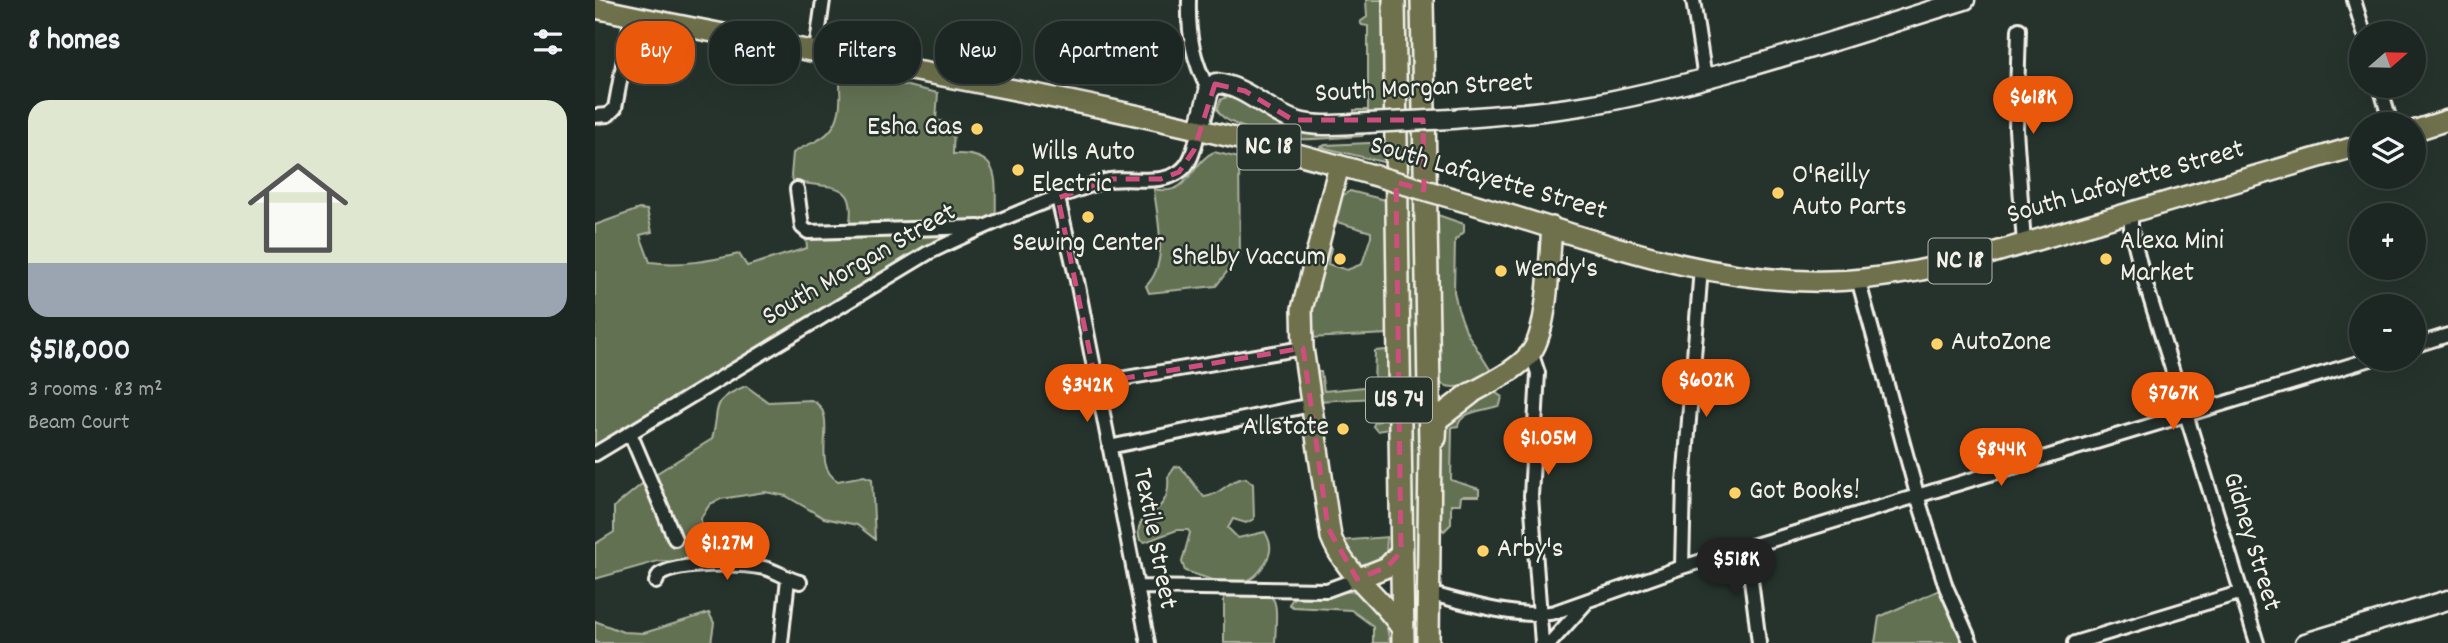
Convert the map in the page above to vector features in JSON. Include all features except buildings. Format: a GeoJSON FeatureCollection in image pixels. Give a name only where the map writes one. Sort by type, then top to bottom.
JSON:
{"type":"FeatureCollection","features":[{"type":"Feature","properties":{"kind":"highway","name":"US 74"},"geometry":{"type":"LineString","coordinates":[[1394,0],[1403,637]]}},
{"type":"Feature","properties":{"kind":"highway","name":"US 74"},"geometry":{"type":"LineString","coordinates":[[1422,0],[1430,445],[1428,643]]}},
{"type":"Feature","properties":{"kind":"highway"},"geometry":{"type":"LineString","coordinates":[[1429,386],[1453,395],[1469,394]]}},
{"type":"Feature","properties":{"kind":"highway"},"geometry":{"type":"LineString","coordinates":[[1430,445],[1434,439],[1436,421],[1469,394]]}},
{"type":"Feature","properties":{"kind":"main road","name":"South Lafayette Street"},"geometry":{"type":"LineString","coordinates":[[595,8],[814,51]]}},
{"type":"Feature","properties":{"kind":"main road","name":"South Lafayette Street"},"geometry":{"type":"LineString","coordinates":[[921,73],[1199,130],[1346,167],[1701,268],[1770,279],[1858,279],[1938,267],[2349,148]]}},
{"type":"Feature","properties":{"kind":"main road"},"geometry":{"type":"LineString","coordinates":[[2426,127],[2448,120]]}},
{"type":"Feature","properties":{"kind":"main road"},"geometry":{"type":"LineString","coordinates":[[1346,167],[1304,299],[1303,348],[1328,528],[1340,556],[1357,579],[1389,610],[1403,637]]}},
{"type":"Feature","properties":{"kind":"main road"},"geometry":{"type":"LineString","coordinates":[[1469,394],[1531,352],[1541,327],[1552,227]]}},
{"type":"Feature","properties":{"kind":"main road"},"geometry":{"type":"LineString","coordinates":[[1357,579],[1387,567],[1401,552]]}},
{"type":"Feature","properties":{"kind":"street"},"geometry":{"type":"LineString","coordinates":[[820,21],[823,0]]}},
{"type":"Feature","properties":{"kind":"street"},"geometry":{"type":"LineString","coordinates":[[1189,0],[1191,47],[1209,90]]}},
{"type":"Feature","properties":{"kind":"street"},"geometry":{"type":"LineString","coordinates":[[1693,0],[1705,79]]}},
{"type":"Feature","properties":{"kind":"street","name":"South Morgan Street"},"geometry":{"type":"LineString","coordinates":[[595,454],[887,276],[983,227],[1111,179],[1161,178],[1175,175],[1188,163],[1209,90],[1216,83],[1234,87],[1283,115],[1307,124],[1531,113],[1599,103],[1705,79],[1965,0]]}},
{"type":"Feature","properties":{"kind":"street"},"geometry":{"type":"LineString","coordinates":[[2354,0],[2360,21]]}},
{"type":"Feature","properties":{"kind":"street"},"geometry":{"type":"LineString","coordinates":[[595,117],[608,115],[615,108],[632,16]]}},
{"type":"Feature","properties":{"kind":"street"},"geometry":{"type":"LineString","coordinates":[[2019,29],[2016,129],[2024,243]]}},
{"type":"Feature","properties":{"kind":"street"},"geometry":{"type":"LineString","coordinates":[[797,188],[802,227],[809,232],[914,226],[983,227]]}},
{"type":"Feature","properties":{"kind":"street","name":"Textile Street"},"geometry":{"type":"LineString","coordinates":[[1058,198],[1148,643]]}},
{"type":"Feature","properties":{"kind":"street","name":"Gidney Street"},"geometry":{"type":"LineString","coordinates":[[2131,212],[2131,229],[2142,272],[2239,593],[2257,643]]}},
{"type":"Feature","properties":{"kind":"street"},"geometry":{"type":"LineString","coordinates":[[1682,567],[1684,482],[1701,268]]}},
{"type":"Feature","properties":{"kind":"street"},"geometry":{"type":"LineString","coordinates":[[1858,279],[1917,496],[1946,587],[1971,643]]}},
{"type":"Feature","properties":{"kind":"street"},"geometry":{"type":"LineString","coordinates":[[2426,341],[2448,335]]}},
{"type":"Feature","properties":{"kind":"street"},"geometry":{"type":"LineString","coordinates":[[1096,383],[1303,348]]}},
{"type":"Feature","properties":{"kind":"street"},"geometry":{"type":"LineString","coordinates":[[1531,352],[1538,373],[1531,496],[1542,614],[1542,643]]}},
{"type":"Feature","properties":{"kind":"street"},"geometry":{"type":"LineString","coordinates":[[1428,593],[1542,614],[1585,603],[1621,587],[1682,567],[2349,366]]}},
{"type":"Feature","properties":{"kind":"street"},"geometry":{"type":"LineString","coordinates":[[1109,447],[1311,405]]}},
{"type":"Feature","properties":{"kind":"street"},"geometry":{"type":"LineString","coordinates":[[630,433],[675,539]]}},
{"type":"Feature","properties":{"kind":"street"},"geometry":{"type":"LineString","coordinates":[[1747,548],[1759,643]]}},
{"type":"Feature","properties":{"kind":"street"},"geometry":{"type":"LineString","coordinates":[[656,582],[659,575],[669,570],[715,565],[767,569],[794,581],[781,643]]}},
{"type":"Feature","properties":{"kind":"street"},"geometry":{"type":"LineString","coordinates":[[1138,587],[1327,590],[1357,579]]}},
{"type":"Feature","properties":{"kind":"street"},"geometry":{"type":"LineString","coordinates":[[2074,643],[2239,593]]}},
{"type":"Feature","properties":{"kind":"street"},"geometry":{"type":"LineString","coordinates":[[2305,643],[2448,600]]}},
{"type":"Feature","properties":{"kind":"street"},"geometry":{"type":"LineString","coordinates":[[1550,643],[1585,603]]}},
{"type":"Feature","properties":{"kind":"highlighted area"},"geometry":{"type":"Polygon","coordinates":[[[1215,84],[1245,91],[1293,120],[1423,120],[1424,190],[1396,182],[1401,552],[1387,567],[1357,579],[1328,528],[1303,348],[1096,383],[1058,198],[1111,179],[1161,179],[1179,172],[1194,150],[1215,84]]]}},
{"type":"Feature","properties":{"kind":"green space"},"geometry":{"type":"Polygon","coordinates":[[[1366,0],[1388,0],[1389,116],[1354,117],[1354,110],[1368,110],[1368,26],[1360,22],[1367,17],[1366,0]]]}},
{"type":"Feature","properties":{"kind":"green space"},"geometry":{"type":"Polygon","coordinates":[[[1402,0],[1415,0],[1421,643],[1412,643],[1410,359],[1404,281],[1402,0]]]}},
{"type":"Feature","properties":{"kind":"green space"},"geometry":{"type":"Polygon","coordinates":[[[839,84],[899,84],[938,93],[936,120],[954,124],[953,154],[981,158],[989,164],[993,172],[996,222],[595,454],[595,225],[639,209],[647,210],[652,232],[640,235],[650,262],[695,262],[739,254],[747,266],[807,248],[806,239],[823,232],[848,231],[851,215],[847,195],[832,187],[794,182],[791,176],[793,153],[827,134],[837,119],[839,84]]]}},
{"type":"Feature","properties":{"kind":"green space"},"geometry":{"type":"Polygon","coordinates":[[[1231,96],[1365,133],[1362,136],[1303,139],[1264,134],[1239,126],[1221,115],[1217,109],[1221,99],[1231,96]]]}},
{"type":"Feature","properties":{"kind":"green space"},"geometry":{"type":"Polygon","coordinates":[[[1391,142],[1391,164],[1321,147],[1325,145],[1391,142]]]}},
{"type":"Feature","properties":{"kind":"green space"},"geometry":{"type":"Polygon","coordinates":[[[1214,152],[1239,158],[1240,255],[1216,286],[1149,293],[1146,286],[1158,265],[1160,253],[1154,189],[1166,190],[1183,184],[1214,152]]]}},
{"type":"Feature","properties":{"kind":"green space"},"geometry":{"type":"Polygon","coordinates":[[[1350,191],[1389,201],[1388,334],[1309,338],[1307,317],[1328,247],[1331,248],[1328,264],[1347,270],[1362,264],[1371,236],[1371,232],[1337,222],[1330,239],[1340,197],[1350,191]]]}},
{"type":"Feature","properties":{"kind":"green space"},"geometry":{"type":"Polygon","coordinates":[[[1429,212],[1464,224],[1464,232],[1455,240],[1454,292],[1467,333],[1491,371],[1457,387],[1443,385],[1436,380],[1429,212]]]}},
{"type":"Feature","properties":{"kind":"green space"},"geometry":{"type":"Polygon","coordinates":[[[1386,350],[1390,356],[1389,429],[1377,431],[1373,426],[1380,421],[1378,398],[1316,401],[1311,372],[1321,372],[1324,391],[1374,386],[1375,351],[1386,350]]]}},
{"type":"Feature","properties":{"kind":"green space"},"geometry":{"type":"Polygon","coordinates":[[[746,386],[768,402],[811,400],[820,407],[824,416],[825,463],[829,473],[838,481],[864,476],[872,479],[875,539],[857,525],[824,518],[786,496],[765,492],[721,499],[710,504],[701,518],[703,562],[658,561],[595,579],[595,544],[614,532],[614,507],[649,478],[712,439],[721,401],[746,386]]]}},
{"type":"Feature","properties":{"kind":"green space"},"geometry":{"type":"Polygon","coordinates":[[[1493,391],[1502,397],[1500,405],[1470,413],[1460,420],[1458,426],[1452,427],[1451,480],[1479,489],[1479,496],[1461,496],[1460,504],[1451,504],[1451,524],[1444,531],[1437,524],[1438,435],[1455,412],[1493,391]]]}},
{"type":"Feature","properties":{"kind":"green space"},"geometry":{"type":"Polygon","coordinates":[[[1180,466],[1204,497],[1215,494],[1240,479],[1246,478],[1253,484],[1254,519],[1246,523],[1233,519],[1228,528],[1238,538],[1265,532],[1267,536],[1270,544],[1269,555],[1258,573],[1249,580],[1230,583],[1185,571],[1182,562],[1190,533],[1188,530],[1177,530],[1145,542],[1140,540],[1138,530],[1141,523],[1164,501],[1168,491],[1168,477],[1175,467],[1180,466]]]}},
{"type":"Feature","properties":{"kind":"green space"},"geometry":{"type":"Polygon","coordinates":[[[1387,537],[1386,554],[1368,566],[1352,562],[1338,541],[1387,537]]]}},
{"type":"Feature","properties":{"kind":"green space"},"geometry":{"type":"Polygon","coordinates":[[[1946,587],[1971,643],[1875,643],[1879,617],[1946,587]]]}},
{"type":"Feature","properties":{"kind":"green space"},"geometry":{"type":"Polygon","coordinates":[[[1361,591],[1386,623],[1390,643],[1373,643],[1373,626],[1351,610],[1293,607],[1289,604],[1296,595],[1361,591]]]}},
{"type":"Feature","properties":{"kind":"green space"},"geometry":{"type":"Polygon","coordinates":[[[1224,594],[1265,594],[1271,597],[1276,611],[1275,643],[1224,643],[1224,594]]]}},
{"type":"Feature","properties":{"kind":"green space"},"geometry":{"type":"Polygon","coordinates":[[[709,613],[714,623],[711,643],[595,643],[595,621],[623,632],[644,633],[709,613]]]}},
{"type":"Feature","properties":{"kind":"place","name":"Esha Gas"},"geometry":{"type":"Point","coordinates":[977,129]}},
{"type":"Feature","properties":{"kind":"place","name":"Wills Auto Electric"},"geometry":{"type":"Point","coordinates":[1018,170]}},
{"type":"Feature","properties":{"kind":"place","name":"O'Reilly Auto Parts"},"geometry":{"type":"Point","coordinates":[1778,193]}},
{"type":"Feature","properties":{"kind":"place","name":"Sewing Center"},"geometry":{"type":"Point","coordinates":[1088,217]}},
{"type":"Feature","properties":{"kind":"place","name":"Shelby Vaccum"},"geometry":{"type":"Point","coordinates":[1340,259]}},
{"type":"Feature","properties":{"kind":"place","name":"Alexa Mini Market"},"geometry":{"type":"Point","coordinates":[2106,259]}},
{"type":"Feature","properties":{"kind":"place","name":"Wendy's"},"geometry":{"type":"Point","coordinates":[1501,271]}},
{"type":"Feature","properties":{"kind":"place","name":"AutoZone"},"geometry":{"type":"Point","coordinates":[1937,344]}},
{"type":"Feature","properties":{"kind":"place","name":"Allstate"},"geometry":{"type":"Point","coordinates":[1343,429]}},
{"type":"Feature","properties":{"kind":"place","name":"Got Books!"},"geometry":{"type":"Point","coordinates":[1735,493]}},
{"type":"Feature","properties":{"kind":"place","name":"Arby's"},"geometry":{"type":"Point","coordinates":[1483,551]}}]}
